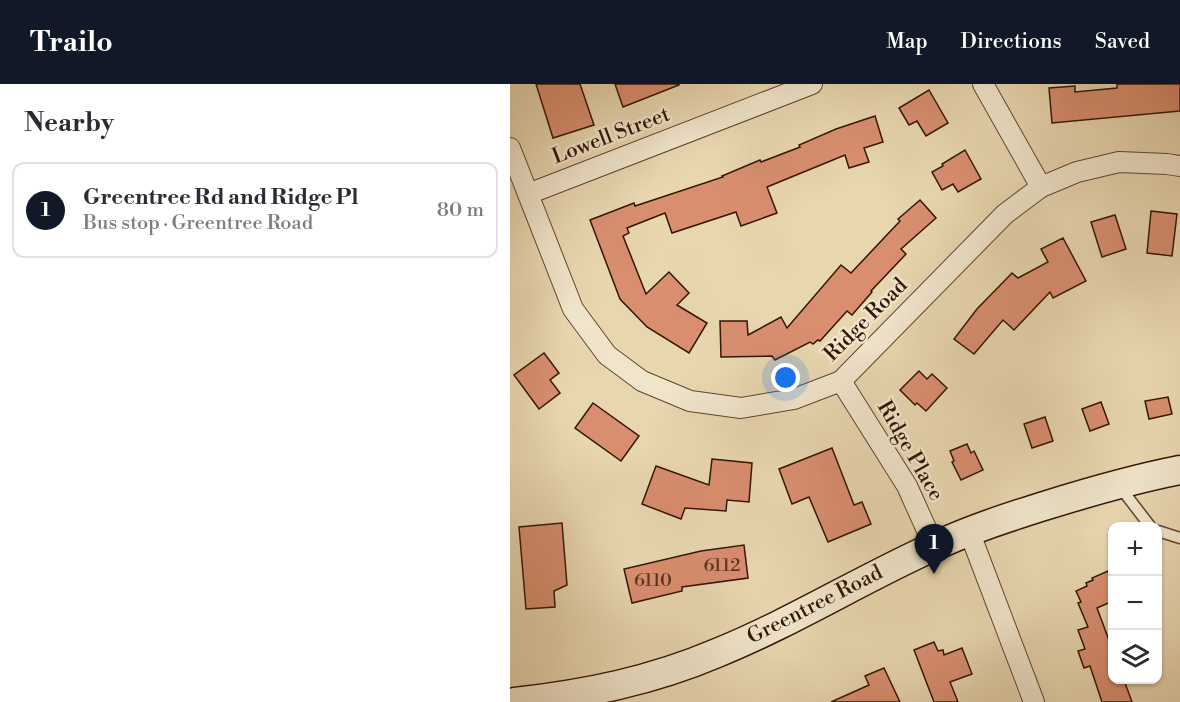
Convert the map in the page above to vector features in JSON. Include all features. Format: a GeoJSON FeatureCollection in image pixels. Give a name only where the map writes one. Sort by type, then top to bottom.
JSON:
{"type":"FeatureCollection","features":[{"type":"Feature","properties":{"kind":"street","name":"Lowell Street"},"geometry":{"type":"LineString","coordinates":[[528,194],[812,84]]}},
{"type":"Feature","properties":{"kind":"street"},"geometry":{"type":"LineString","coordinates":[[983,84],[1041,187]]}},
{"type":"Feature","properties":{"kind":"street","name":"Ridge Road"},"geometry":{"type":"LineString","coordinates":[[510,148],[573,309],[607,355],[642,381],[690,401],[741,408],[794,399],[841,381],[1005,214],[1041,187],[1077,172],[1119,162],[1180,166]]}},
{"type":"Feature","properties":{"kind":"street","name":"Ridge Place"},"geometry":{"type":"LineString","coordinates":[[841,381],[907,486],[934,546]]}},
{"type":"Feature","properties":{"kind":"street","name":"Greentree Road"},"geometry":{"type":"LineString","coordinates":[[515,702],[564,697],[602,689],[658,674],[717,654],[934,546],[969,531],[1118,484],[1180,470]]}},
{"type":"Feature","properties":{"kind":"street"},"geometry":{"type":"LineString","coordinates":[[969,531],[1034,702]]}},
{"type":"Feature","properties":{"kind":"lane"},"geometry":{"type":"LineString","coordinates":[[1118,484],[1147,522]]}},
{"type":"Feature","properties":{"kind":"lane"},"geometry":{"type":"LineString","coordinates":[[1162,532],[1180,538]]}},
{"type":"Feature","properties":{"kind":"building"},"geometry":{"type":"Polygon","coordinates":[[[536,84],[580,84],[594,125],[553,138],[536,84]]]}},
{"type":"Feature","properties":{"kind":"building"},"geometry":{"type":"Polygon","coordinates":[[[615,84],[679,84],[679,85],[623,107],[615,84]]]}},
{"type":"Feature","properties":{"kind":"building"},"geometry":{"type":"Polygon","coordinates":[[[1117,84],[1180,84],[1180,111],[1052,123],[1049,88],[1075,86],[1075,92],[1117,88],[1117,84]]]}},
{"type":"Feature","properties":{"kind":"building"},"geometry":{"type":"Polygon","coordinates":[[[929,90],[948,123],[926,136],[917,121],[909,125],[899,108],[929,90]]]}},
{"type":"Feature","properties":{"kind":"building"},"geometry":{"type":"Polygon","coordinates":[[[875,116],[883,142],[864,148],[869,162],[849,168],[845,155],[767,187],[777,213],[741,226],[736,212],[672,233],[665,213],[627,228],[629,233],[623,236],[646,294],[669,272],[689,293],[677,305],[707,323],[689,353],[647,327],[620,299],[590,220],[634,203],[635,206],[723,177],[760,160],[761,162],[800,147],[799,145],[836,129],[875,116]]]}},
{"type":"Feature","properties":{"kind":"building"},"geometry":{"type":"Polygon","coordinates":[[[965,150],[981,179],[958,192],[953,184],[942,190],[932,172],[965,150]]]}},
{"type":"Feature","properties":{"kind":"building"},"geometry":{"type":"Polygon","coordinates":[[[920,200],[936,218],[901,249],[906,254],[852,315],[847,311],[820,341],[813,344],[810,342],[775,360],[772,356],[721,357],[720,321],[747,321],[748,335],[781,317],[787,328],[841,265],[851,273],[900,221],[898,219],[920,200]]]}},
{"type":"Feature","properties":{"kind":"building"},"geometry":{"type":"Polygon","coordinates":[[[1151,211],[1177,214],[1172,256],[1147,253],[1151,211]]]}},
{"type":"Feature","properties":{"kind":"building"},"geometry":{"type":"Polygon","coordinates":[[[1115,215],[1126,249],[1102,257],[1091,222],[1115,215]]]}},
{"type":"Feature","properties":{"kind":"building"},"geometry":{"type":"Polygon","coordinates":[[[1063,238],[1086,281],[1053,298],[1050,292],[1014,330],[1003,320],[974,354],[954,339],[977,309],[1012,273],[1018,278],[1048,262],[1041,249],[1063,238]]]}},
{"type":"Feature","properties":{"kind":"building"},"geometry":{"type":"Polygon","coordinates":[[[544,353],[559,373],[550,380],[560,393],[539,409],[514,375],[544,353]]]}},
{"type":"Feature","properties":{"kind":"building"},"geometry":{"type":"Polygon","coordinates":[[[919,371],[927,379],[932,374],[947,388],[926,411],[917,403],[915,405],[900,390],[919,371]]]}},
{"type":"Feature","properties":{"kind":"building"},"geometry":{"type":"Polygon","coordinates":[[[1168,397],[1172,414],[1149,419],[1145,401],[1168,397]]]}},
{"type":"Feature","properties":{"kind":"building"},"geometry":{"type":"Polygon","coordinates":[[[1101,402],[1109,424],[1090,431],[1082,409],[1101,402]]]}},
{"type":"Feature","properties":{"kind":"building"},"geometry":{"type":"Polygon","coordinates":[[[593,403],[639,436],[621,461],[575,428],[593,403]]]}},
{"type":"Feature","properties":{"kind":"building"},"geometry":{"type":"Polygon","coordinates":[[[1045,417],[1053,441],[1032,448],[1024,424],[1045,417]]]}},
{"type":"Feature","properties":{"kind":"building"},"geometry":{"type":"Polygon","coordinates":[[[967,444],[971,453],[974,451],[983,470],[961,480],[952,462],[954,461],[950,451],[967,444]]]}},
{"type":"Feature","properties":{"kind":"building"},"geometry":{"type":"Polygon","coordinates":[[[832,448],[854,505],[862,502],[871,524],[828,542],[809,497],[792,504],[779,469],[832,448]]]}},
{"type":"Feature","properties":{"kind":"building"},"geometry":{"type":"Polygon","coordinates":[[[712,459],[752,463],[749,502],[727,500],[726,511],[685,508],[681,519],[642,504],[656,466],[709,485],[712,459]]]}},
{"type":"Feature","properties":{"kind":"building"},"geometry":{"type":"Polygon","coordinates":[[[562,523],[567,585],[554,591],[555,607],[526,609],[519,527],[562,523]]]}},
{"type":"Feature","properties":{"kind":"building"},"geometry":{"type":"Polygon","coordinates":[[[744,545],[748,578],[682,587],[682,591],[632,603],[624,569],[701,551],[744,545]]]}},
{"type":"Feature","properties":{"kind":"building"},"geometry":{"type":"Polygon","coordinates":[[[1108,571],[1108,603],[1097,608],[1108,638],[1108,684],[1125,684],[1132,702],[1102,702],[1090,666],[1084,668],[1078,651],[1085,649],[1078,630],[1088,627],[1078,603],[1081,602],[1076,591],[1087,586],[1086,583],[1093,580],[1092,578],[1108,571]]]}},
{"type":"Feature","properties":{"kind":"building"},"geometry":{"type":"Polygon","coordinates":[[[934,642],[938,651],[943,650],[944,655],[962,648],[972,674],[950,682],[958,702],[934,702],[914,650],[934,642]]]}},
{"type":"Feature","properties":{"kind":"building"},"geometry":{"type":"Polygon","coordinates":[[[884,668],[900,702],[831,702],[869,685],[865,676],[884,668]]]}},
{"type":"Feature","properties":{"kind":"place","name":"Greentree Rd and Ridge Pl"},"geometry":{"type":"Point","coordinates":[934,574]}}]}
